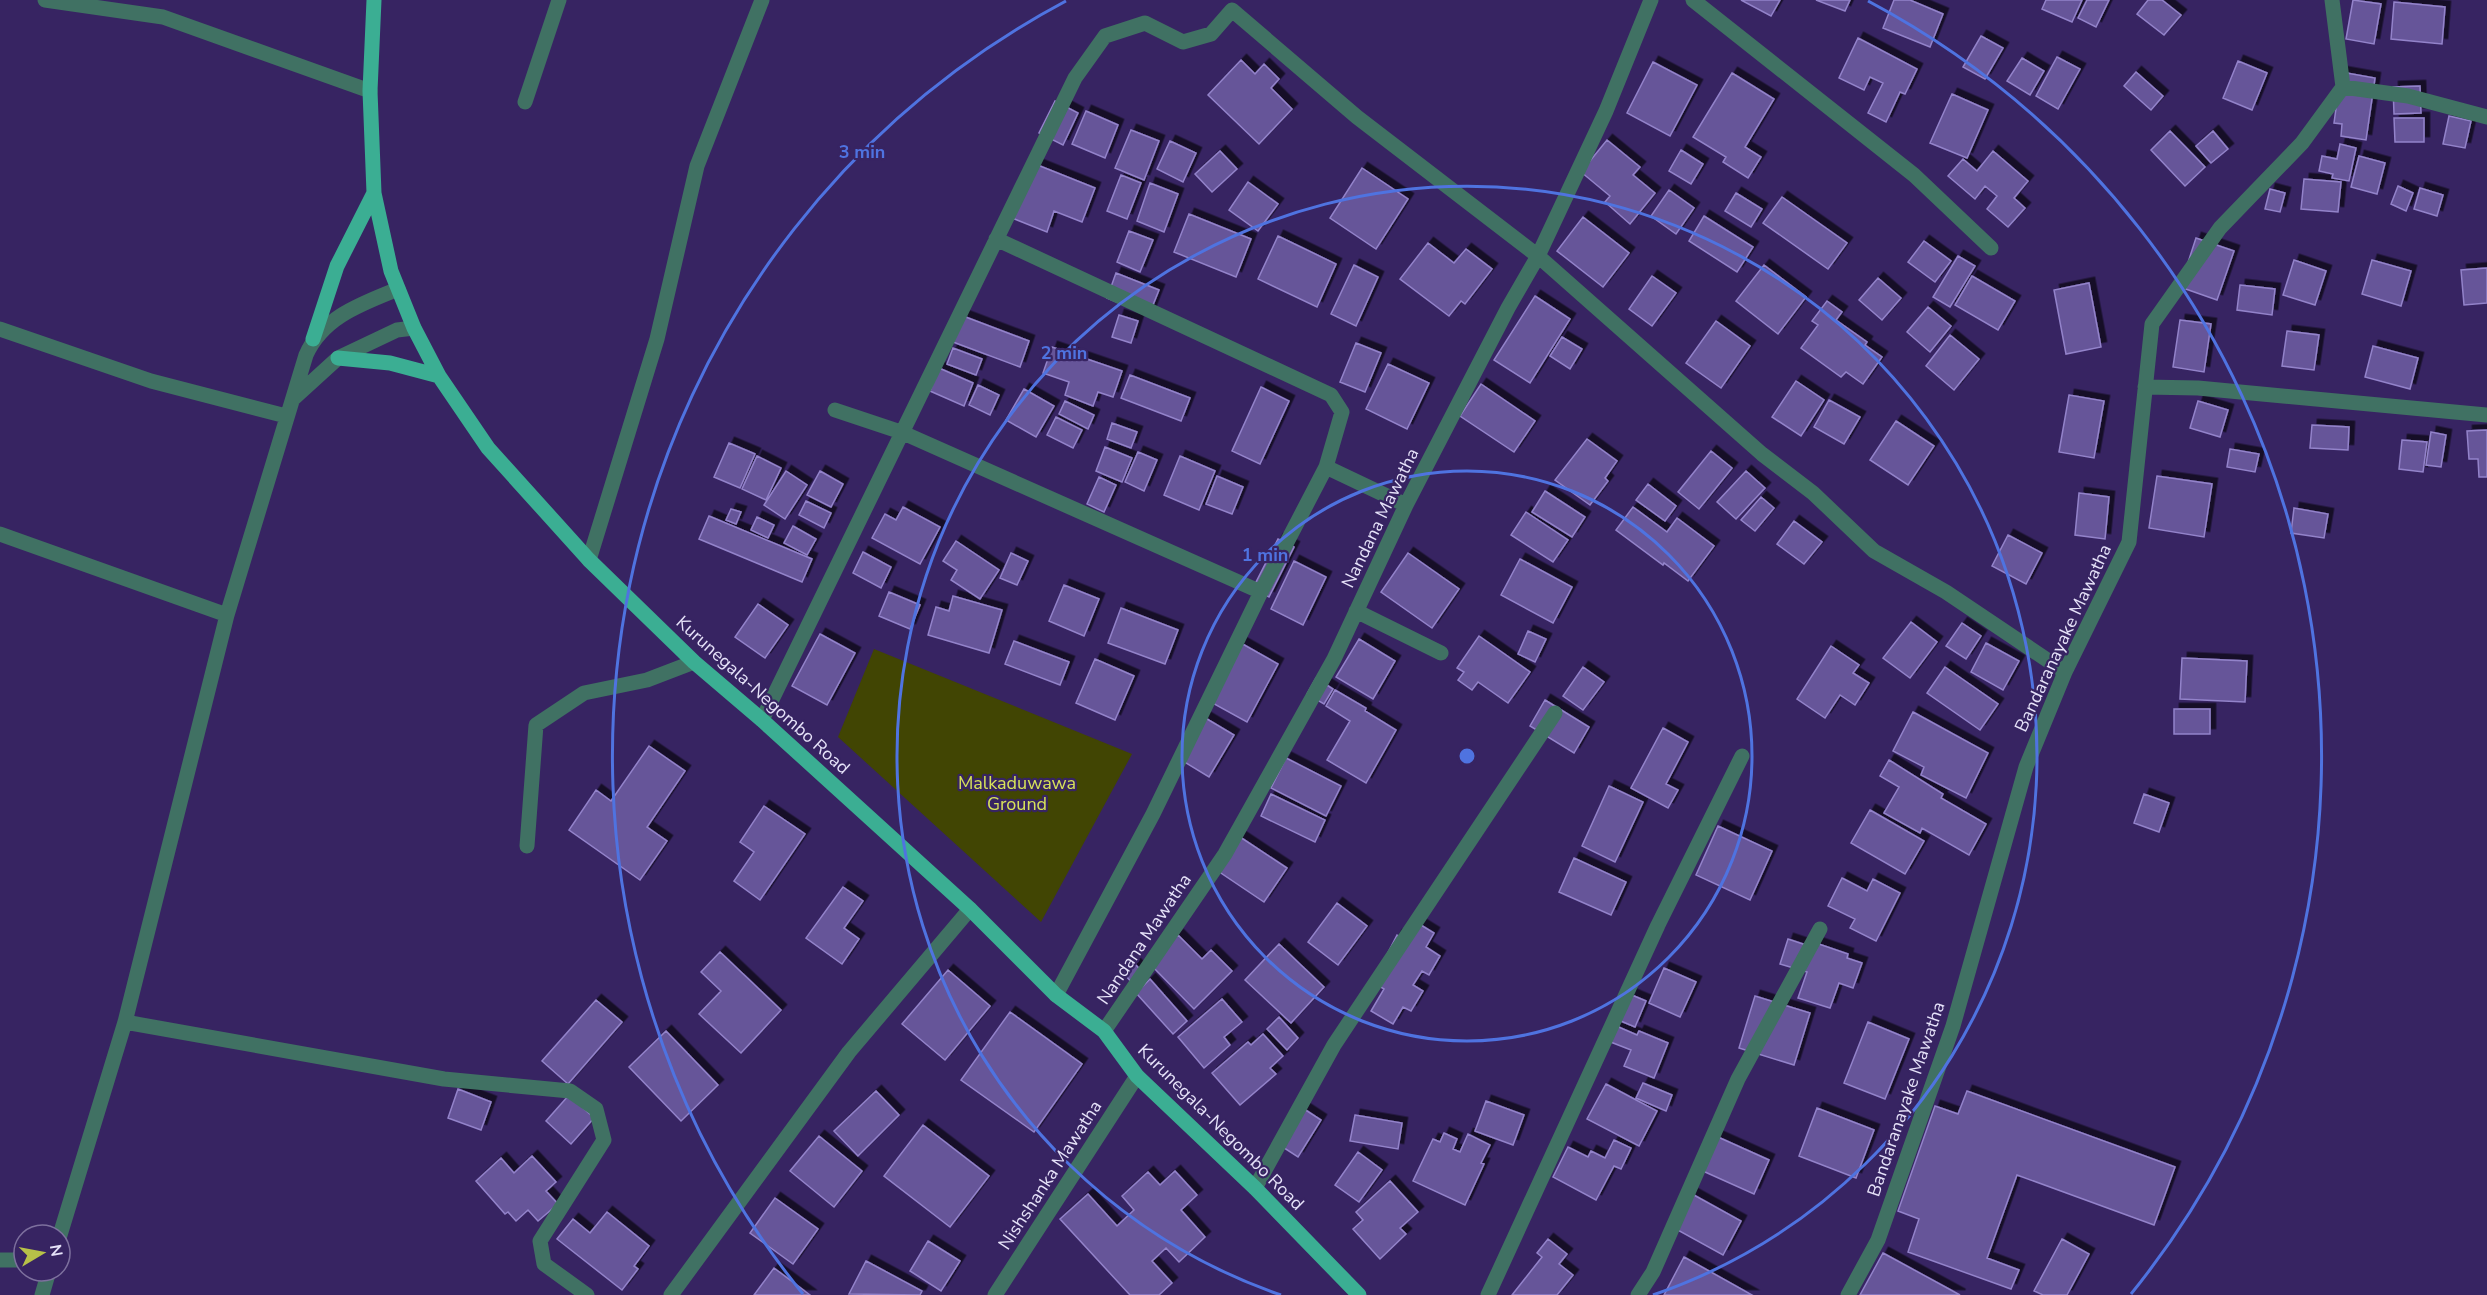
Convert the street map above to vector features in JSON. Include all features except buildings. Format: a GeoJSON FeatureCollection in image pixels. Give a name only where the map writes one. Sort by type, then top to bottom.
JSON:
{"type":"FeatureCollection","features":[{"type":"Feature","properties":{"kind":"main road","name":"Kurunegala-Negombo Road"},"geometry":{"type":"LineString","coordinates":[[374,0],[370,91],[374,193],[391,271],[414,328],[439,376],[488,448],[589,560],[694,662],[762,720],[970,909],[1056,995],[1104,1031],[1137,1076],[1255,1188],[1359,1295]]}},
{"type":"Feature","properties":{"kind":"main road"},"geometry":{"type":"LineString","coordinates":[[313,339],[337,266],[374,193]]}},
{"type":"Feature","properties":{"kind":"main road"},"geometry":{"type":"LineString","coordinates":[[338,358],[390,363],[439,376]]}},
{"type":"Feature","properties":{"kind":"street"},"geometry":{"type":"LineString","coordinates":[[45,0],[163,17],[370,91]]}},
{"type":"Feature","properties":{"kind":"street"},"geometry":{"type":"LineString","coordinates":[[525,102],[559,0]]}},
{"type":"Feature","properties":{"kind":"street"},"geometry":{"type":"LineString","coordinates":[[589,560],[657,339],[697,166],[762,0]]}},
{"type":"Feature","properties":{"kind":"street","name":"Nandana Mawatha"},"geometry":{"type":"LineString","coordinates":[[1104,1031],[1225,854],[1334,659],[1406,505],[1508,308],[1538,256],[1606,111],[1651,0]]}},
{"type":"Feature","properties":{"kind":"street"},"geometry":{"type":"LineString","coordinates":[[1693,0],[1914,175],[1991,248]]}},
{"type":"Feature","properties":{"kind":"street"},"geometry":{"type":"LineString","coordinates":[[2332,0],[2343,87],[2408,96],[2487,117]]}},
{"type":"Feature","properties":{"kind":"street"},"geometry":{"type":"LineString","coordinates":[[762,720],[1075,78],[1105,36],[1145,23],[1183,42],[1211,34],[1235,5],[1357,117],[1538,256],[1762,454],[1813,493],[1874,551],[1946,592],[2065,672]]}},
{"type":"Feature","properties":{"kind":"street","name":"Bandaranayake Mawatha"},"geometry":{"type":"LineString","coordinates":[[1848,1295],[1878,1239],[1953,1026],[2026,767],[2065,672],[2129,542],[2152,324],[2220,228],[2302,143],[2343,87]]}},
{"type":"Feature","properties":{"kind":"street"},"geometry":{"type":"LineString","coordinates":[[996,239],[1331,395],[1342,412],[1326,467],[1261,592],[1153,814],[1056,995]]}},
{"type":"Feature","properties":{"kind":"street"},"geometry":{"type":"LineString","coordinates":[[64,1223],[125,1022],[227,615],[306,355],[313,339],[346,311],[398,290]]}},
{"type":"Feature","properties":{"kind":"street"},"geometry":{"type":"LineString","coordinates":[[293,399],[338,358],[397,330],[414,328]]}},
{"type":"Feature","properties":{"kind":"street"},"geometry":{"type":"LineString","coordinates":[[0,329],[151,381],[286,416]]}},
{"type":"Feature","properties":{"kind":"street"},"geometry":{"type":"LineString","coordinates":[[2145,387],[2209,389],[2487,415]]}},
{"type":"Feature","properties":{"kind":"street"},"geometry":{"type":"LineString","coordinates":[[835,410],[901,432],[1261,592]]}},
{"type":"Feature","properties":{"kind":"street"},"geometry":{"type":"LineString","coordinates":[[1326,467],[1406,505]]}},
{"type":"Feature","properties":{"kind":"street"},"geometry":{"type":"LineString","coordinates":[[0,534],[227,615]]}},
{"type":"Feature","properties":{"kind":"street"},"geometry":{"type":"LineString","coordinates":[[1356,611],[1441,653]]}},
{"type":"Feature","properties":{"kind":"street"},"geometry":{"type":"LineString","coordinates":[[527,846],[536,725],[584,693],[647,680],[694,662]]}},
{"type":"Feature","properties":{"kind":"street"},"geometry":{"type":"LineString","coordinates":[[1255,1188],[1334,1045],[1555,714]]}},
{"type":"Feature","properties":{"kind":"street"},"geometry":{"type":"LineString","coordinates":[[1488,1295],[1658,925],[1742,756]]}},
{"type":"Feature","properties":{"kind":"street"},"geometry":{"type":"LineString","coordinates":[[670,1295],[849,1052],[970,909]]}},
{"type":"Feature","properties":{"kind":"street"},"geometry":{"type":"LineString","coordinates":[[1638,1295],[1653,1272],[1738,1079],[1820,929]]}},
{"type":"Feature","properties":{"kind":"street"},"geometry":{"type":"LineString","coordinates":[[125,1022],[444,1079],[570,1091],[596,1109],[603,1140],[540,1242],[544,1264],[587,1295]]}},
{"type":"Feature","properties":{"kind":"street","name":"Nishshanka Mawatha"},"geometry":{"type":"LineString","coordinates":[[995,1295],[1137,1076]]}},
{"type":"Feature","properties":{"kind":"green space","name":"Malkaduwawa Ground"},"geometry":{"type":"Polygon","coordinates":[[[874,649],[1132,754],[1041,922],[838,737],[874,649]]]}}]}
